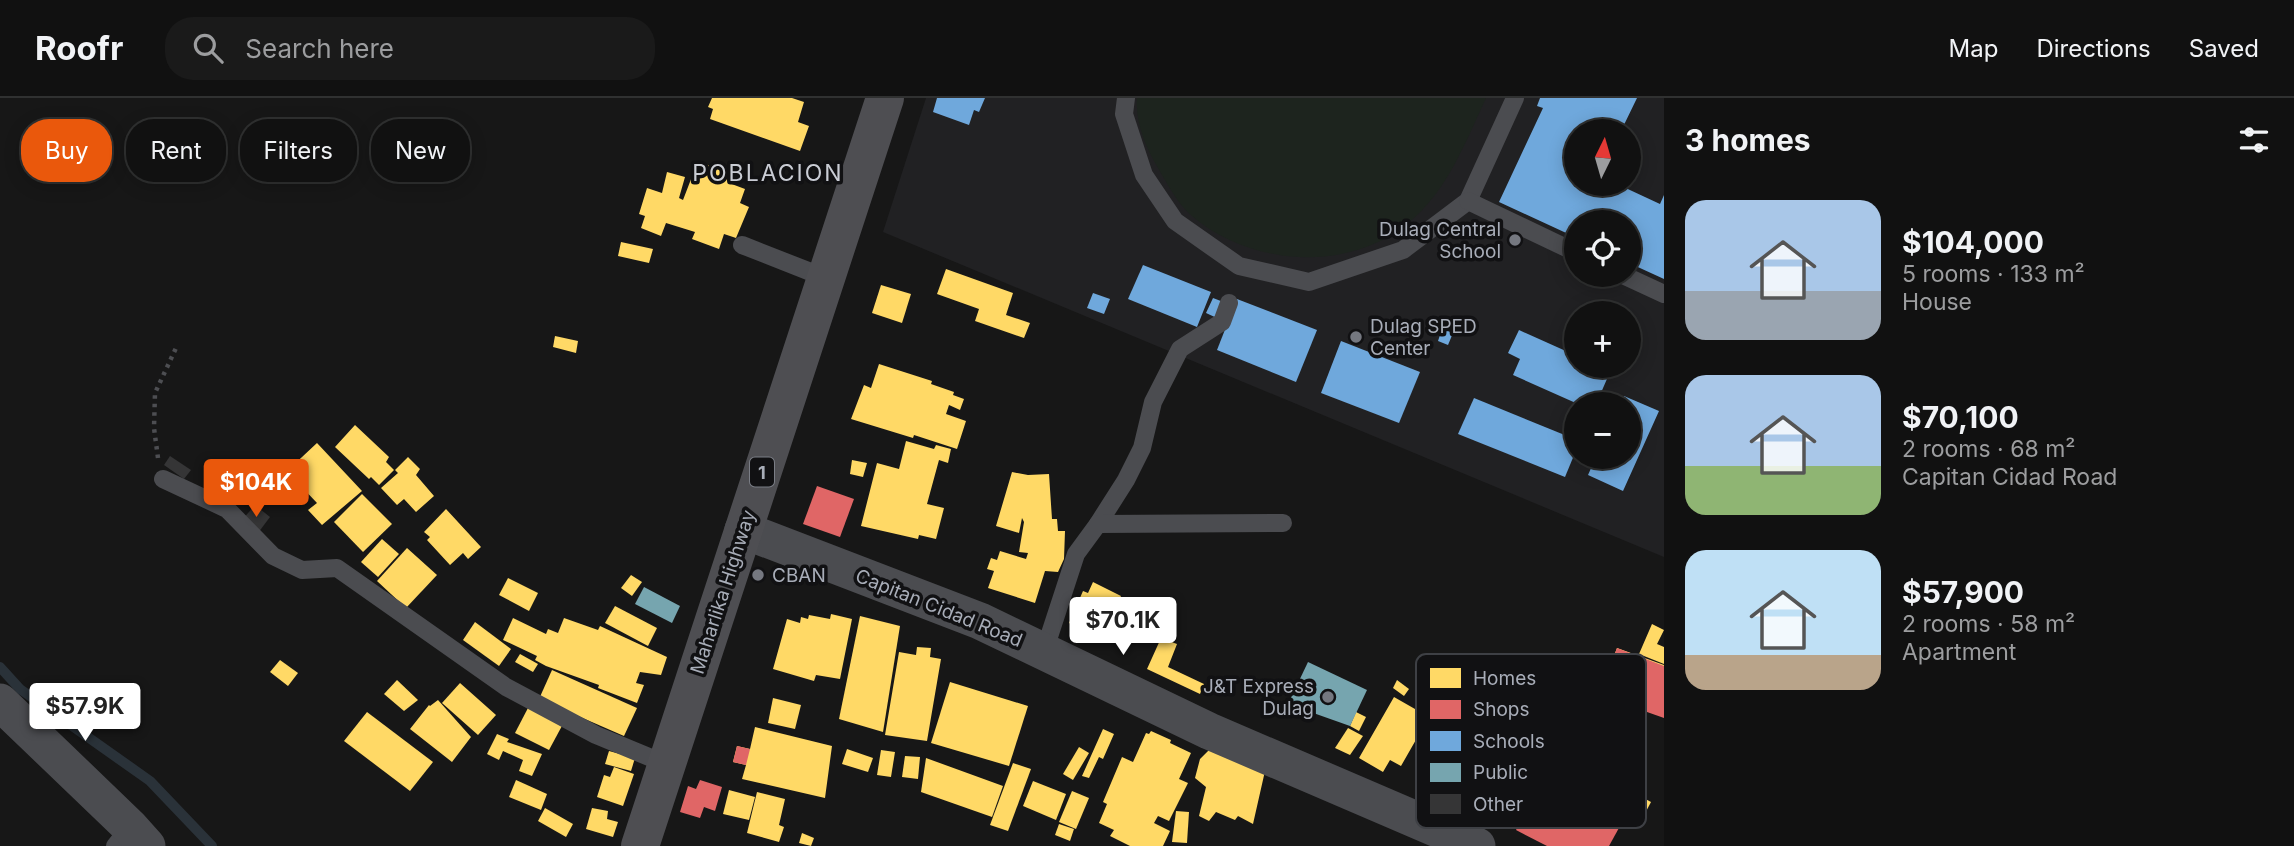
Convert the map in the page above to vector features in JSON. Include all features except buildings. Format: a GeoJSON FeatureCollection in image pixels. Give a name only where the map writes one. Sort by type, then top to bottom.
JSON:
{"type":"FeatureCollection","features":[{"type":"Feature","properties":{"kind":"highway","name":"Maharlika Highway"},"geometry":{"type":"LineString","coordinates":[[639,846],[885,98]]}},
{"type":"Feature","properties":{"kind":"street","name":"Capitan Cidad Road"},"geometry":{"type":"LineString","coordinates":[[743,530],[980,621],[1209,731],[1416,820]]}},
{"type":"Feature","properties":{"kind":"street"},"geometry":{"type":"LineString","coordinates":[[0,702],[131,840]]}},
{"type":"Feature","properties":{"kind":"street","name":"Capitan Cidad Road"},"geometry":{"type":"LineString","coordinates":[[1435,828],[1477,846]]}},
{"type":"Feature","properties":{"kind":"lane"},"geometry":{"type":"LineString","coordinates":[[1126,98],[1124,114],[1144,175],[1175,221],[1239,266],[1309,282],[1403,250],[1468,201],[1515,98]]}},
{"type":"Feature","properties":{"kind":"lane"},"geometry":{"type":"LineString","coordinates":[[1468,201],[1564,247]]}},
{"type":"Feature","properties":{"kind":"lane"},"geometry":{"type":"LineString","coordinates":[[742,245],[826,278]]}},
{"type":"Feature","properties":{"kind":"lane"},"geometry":{"type":"LineString","coordinates":[[1641,283],[1664,294]]}},
{"type":"Feature","properties":{"kind":"lane"},"geometry":{"type":"LineString","coordinates":[[1044,652],[1076,554],[1126,480],[1142,448],[1153,402],[1180,349],[1222,322],[1229,303]]}},
{"type":"Feature","properties":{"kind":"lane"},"geometry":{"type":"LineString","coordinates":[[163,479],[226,509],[272,556],[302,570],[337,568],[506,687],[596,735],[666,764]]}},
{"type":"Feature","properties":{"kind":"lane"},"geometry":{"type":"LineString","coordinates":[[1098,524],[1283,523]]}},
{"type":"Feature","properties":{"kind":"path"},"geometry":{"type":"LineString","coordinates":[[163,479],[154,428],[155,393],[176,348]]}},
{"type":"Feature","properties":{"kind":"shaded area","name":"Dulag SPED Center"},"geometry":{"type":"Polygon","coordinates":[[[926,98],[1664,98],[1664,557],[883,232],[926,98]]]}},
{"type":"Feature","properties":{"kind":"shaded area"},"geometry":{"type":"Polygon","coordinates":[[[1137,98],[1486,98],[1447,177],[1435,195],[1405,226],[1363,248],[1338,255],[1312,257],[1286,256],[1235,243],[1192,216],[1173,194],[1149,152],[1140,125],[1137,98]]]}},
{"type":"Feature","properties":{"kind":"waterway"},"geometry":{"type":"LineString","coordinates":[[0,667],[20,689],[150,781],[212,846]]}},
{"type":"Feature","properties":{"kind":"place","name":"Dulag Central School"},"geometry":{"type":"Point","coordinates":[1515,240]}},
{"type":"Feature","properties":{"kind":"place","name":"Dulag SPED Center"},"geometry":{"type":"Point","coordinates":[1356,337]}},
{"type":"Feature","properties":{"kind":"place","name":"CBAN"},"geometry":{"type":"Point","coordinates":[758,575]}},
{"type":"Feature","properties":{"kind":"place","name":"J&T Express Dulag"},"geometry":{"type":"Point","coordinates":[1328,697]}},
{"type":"Feature","properties":{"kind":"district","name":"POBLACION"},"geometry":{"type":"Point","coordinates":[768,173]}}]}
